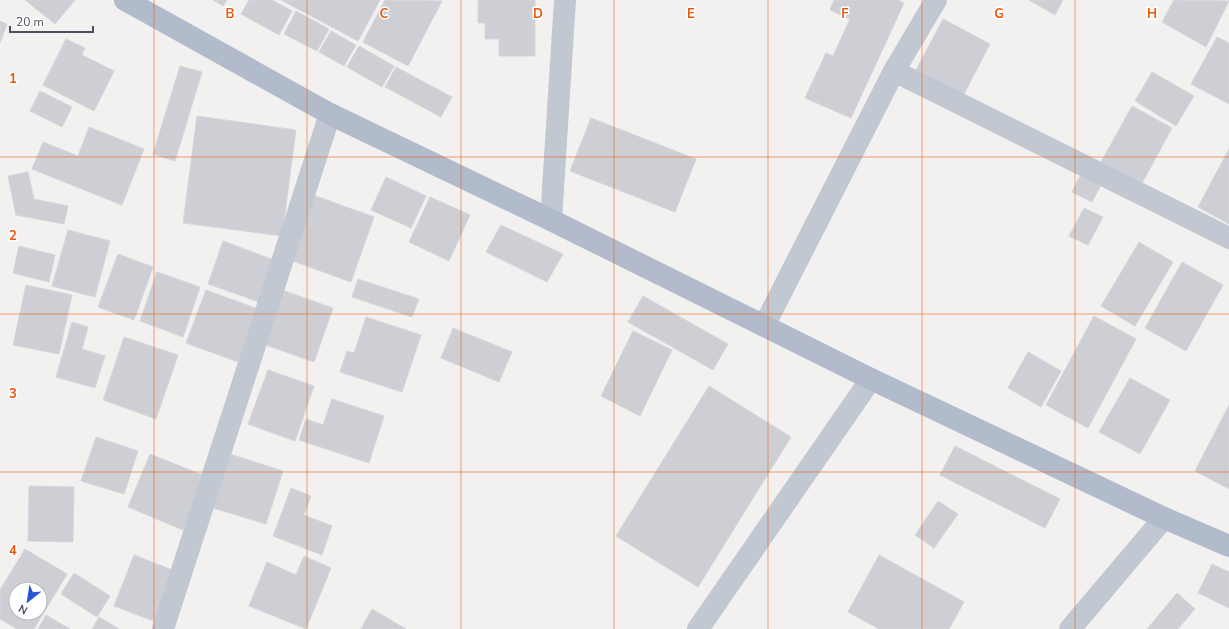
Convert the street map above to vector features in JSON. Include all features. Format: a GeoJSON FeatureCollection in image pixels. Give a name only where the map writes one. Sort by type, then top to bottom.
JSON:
{"type":"FeatureCollection","features":[{"type":"Feature","properties":{"kind":"main road"},"geometry":{"type":"LineString","coordinates":[[125,0],[330,114],[551,220],[872,378],[1164,518],[1229,546]]}},
{"type":"Feature","properties":{"kind":"street"},"geometry":{"type":"LineString","coordinates":[[551,220],[565,0]]}},
{"type":"Feature","properties":{"kind":"street"},"geometry":{"type":"LineString","coordinates":[[764,326],[894,71],[936,0]]}},
{"type":"Feature","properties":{"kind":"street"},"geometry":{"type":"LineString","coordinates":[[894,71],[1229,238]]}},
{"type":"Feature","properties":{"kind":"street"},"geometry":{"type":"LineString","coordinates":[[162,629],[330,114]]}},
{"type":"Feature","properties":{"kind":"street"},"geometry":{"type":"LineString","coordinates":[[698,629],[872,378]]}},
{"type":"Feature","properties":{"kind":"street"},"geometry":{"type":"LineString","coordinates":[[1070,629],[1164,518]]}},
{"type":"Feature","properties":{"kind":"building"},"geometry":{"type":"Polygon","coordinates":[[[25,0],[75,0],[55,24],[25,0]]]}},
{"type":"Feature","properties":{"kind":"building"},"geometry":{"type":"Polygon","coordinates":[[[213,0],[227,0],[223,6],[213,0]]]}},
{"type":"Feature","properties":{"kind":"building"},"geometry":{"type":"Polygon","coordinates":[[[249,0],[272,0],[292,11],[279,35],[241,14],[249,0]]]}},
{"type":"Feature","properties":{"kind":"building"},"geometry":{"type":"Polygon","coordinates":[[[281,0],[380,0],[358,41],[281,0]]]}},
{"type":"Feature","properties":{"kind":"building"},"geometry":{"type":"Polygon","coordinates":[[[385,0],[442,1],[408,66],[363,42],[385,0]]]}},
{"type":"Feature","properties":{"kind":"building"},"geometry":{"type":"Polygon","coordinates":[[[478,0],[535,0],[535,56],[499,56],[499,39],[485,39],[485,23],[478,23],[478,0]]]}},
{"type":"Feature","properties":{"kind":"building"},"geometry":{"type":"Polygon","coordinates":[[[834,0],[898,0],[904,3],[851,118],[805,98],[826,53],[833,56],[850,19],[830,10],[834,0]]]}},
{"type":"Feature","properties":{"kind":"building"},"geometry":{"type":"Polygon","coordinates":[[[1029,0],[1063,0],[1055,15],[1029,0]]]}},
{"type":"Feature","properties":{"kind":"building"},"geometry":{"type":"Polygon","coordinates":[[[1174,0],[1229,1],[1206,47],[1162,22],[1174,0]]]}},
{"type":"Feature","properties":{"kind":"building"},"geometry":{"type":"Polygon","coordinates":[[[296,11],[329,29],[317,51],[284,34],[296,11]]]}},
{"type":"Feature","properties":{"kind":"building"},"geometry":{"type":"Polygon","coordinates":[[[943,19],[990,44],[963,96],[916,70],[943,19]]]}},
{"type":"Feature","properties":{"kind":"building"},"geometry":{"type":"Polygon","coordinates":[[[0,21],[7,24],[0,43],[0,21]]]}},
{"type":"Feature","properties":{"kind":"building"},"geometry":{"type":"Polygon","coordinates":[[[331,31],[356,45],[344,66],[319,52],[331,31]]]}},
{"type":"Feature","properties":{"kind":"building"},"geometry":{"type":"Polygon","coordinates":[[[1217,37],[1229,43],[1229,104],[1191,84],[1217,37]]]}},
{"type":"Feature","properties":{"kind":"building"},"geometry":{"type":"Polygon","coordinates":[[[66,39],[85,48],[82,55],[114,71],[94,111],[43,85],[66,39]]]}},
{"type":"Feature","properties":{"kind":"building"},"geometry":{"type":"Polygon","coordinates":[[[359,46],[394,66],[382,87],[347,67],[359,46]]]}},
{"type":"Feature","properties":{"kind":"building"},"geometry":{"type":"Polygon","coordinates":[[[180,66],[202,72],[175,161],[153,154],[180,66]]]}},
{"type":"Feature","properties":{"kind":"building"},"geometry":{"type":"Polygon","coordinates":[[[396,67],[452,97],[441,117],[385,87],[396,67]]]}},
{"type":"Feature","properties":{"kind":"building"},"geometry":{"type":"Polygon","coordinates":[[[1152,72],[1194,96],[1176,126],[1135,101],[1152,72]]]}},
{"type":"Feature","properties":{"kind":"building"},"geometry":{"type":"Polygon","coordinates":[[[40,91],[72,107],[62,127],[30,111],[40,91]]]}},
{"type":"Feature","properties":{"kind":"building"},"geometry":{"type":"Polygon","coordinates":[[[1132,106],[1172,128],[1141,185],[1100,164],[1132,106]]]}},
{"type":"Feature","properties":{"kind":"building"},"geometry":{"type":"Polygon","coordinates":[[[197,116],[296,130],[282,236],[183,223],[197,116]]]}},
{"type":"Feature","properties":{"kind":"building"},"geometry":{"type":"Polygon","coordinates":[[[591,118],[696,159],[675,212],[570,171],[591,118]]]}},
{"type":"Feature","properties":{"kind":"building"},"geometry":{"type":"Polygon","coordinates":[[[89,127],[144,149],[122,205],[32,169],[43,142],[78,156],[89,127]]]}},
{"type":"Feature","properties":{"kind":"building"},"geometry":{"type":"Polygon","coordinates":[[[1229,149],[1229,224],[1198,207],[1229,149]]]}},
{"type":"Feature","properties":{"kind":"building"},"geometry":{"type":"Polygon","coordinates":[[[28,172],[34,199],[68,206],[64,224],[16,215],[8,176],[28,172]]]}},
{"type":"Feature","properties":{"kind":"building"},"geometry":{"type":"Polygon","coordinates":[[[1082,172],[1102,183],[1092,202],[1072,192],[1082,172]]]}},
{"type":"Feature","properties":{"kind":"building"},"geometry":{"type":"Polygon","coordinates":[[[386,177],[426,196],[411,228],[371,210],[386,177]]]}},
{"type":"Feature","properties":{"kind":"building"},"geometry":{"type":"Polygon","coordinates":[[[313,195],[374,217],[351,282],[290,260],[313,195]]]}},
{"type":"Feature","properties":{"kind":"building"},"geometry":{"type":"Polygon","coordinates":[[[430,197],[470,215],[449,261],[409,242],[430,197]]]}},
{"type":"Feature","properties":{"kind":"building"},"geometry":{"type":"Polygon","coordinates":[[[1084,208],[1103,217],[1088,245],[1069,236],[1084,208]]]}},
{"type":"Feature","properties":{"kind":"building"},"geometry":{"type":"Polygon","coordinates":[[[501,225],[563,254],[547,282],[486,252],[501,225]]]}},
{"type":"Feature","properties":{"kind":"building"},"geometry":{"type":"Polygon","coordinates":[[[68,230],[110,241],[95,297],[52,286],[68,230]]]}},
{"type":"Feature","properties":{"kind":"building"},"geometry":{"type":"Polygon","coordinates":[[[223,241],[274,260],[259,302],[208,284],[223,241]]]}},
{"type":"Feature","properties":{"kind":"building"},"geometry":{"type":"Polygon","coordinates":[[[1139,242],[1173,262],[1135,326],[1101,306],[1139,242]]]}},
{"type":"Feature","properties":{"kind":"building"},"geometry":{"type":"Polygon","coordinates":[[[19,246],[55,255],[49,282],[13,273],[19,246]]]}},
{"type":"Feature","properties":{"kind":"building"},"geometry":{"type":"Polygon","coordinates":[[[118,254],[153,267],[134,320],[98,307],[118,254]]]}},
{"type":"Feature","properties":{"kind":"building"},"geometry":{"type":"Polygon","coordinates":[[[1182,262],[1223,285],[1186,351],[1145,328],[1182,262]]]}},
{"type":"Feature","properties":{"kind":"building"},"geometry":{"type":"Polygon","coordinates":[[[157,272],[200,287],[183,337],[140,321],[157,272]]]}},
{"type":"Feature","properties":{"kind":"building"},"geometry":{"type":"Polygon","coordinates":[[[358,279],[419,299],[412,317],[352,297],[358,279]]]}},
{"type":"Feature","properties":{"kind":"building"},"geometry":{"type":"Polygon","coordinates":[[[26,285],[72,295],[59,354],[13,345],[26,285]]]}},
{"type":"Feature","properties":{"kind":"building"},"geometry":{"type":"Polygon","coordinates":[[[206,290],[258,309],[238,362],[186,343],[206,290]]]}},
{"type":"Feature","properties":{"kind":"building"},"geometry":{"type":"Polygon","coordinates":[[[282,290],[333,308],[314,362],[263,344],[282,290]]]}},
{"type":"Feature","properties":{"kind":"building"},"geometry":{"type":"Polygon","coordinates":[[[643,296],[728,344],[713,370],[628,322],[643,296]]]}},
{"type":"Feature","properties":{"kind":"building"},"geometry":{"type":"Polygon","coordinates":[[[1094,316],[1136,339],[1088,428],[1046,405],[1094,316]]]}},
{"type":"Feature","properties":{"kind":"building"},"geometry":{"type":"Polygon","coordinates":[[[366,317],[421,335],[402,392],[340,372],[347,351],[354,353],[366,317]]]}},
{"type":"Feature","properties":{"kind":"building"},"geometry":{"type":"Polygon","coordinates":[[[72,322],[88,327],[82,349],[105,356],[95,388],[56,377],[72,322]]]}},
{"type":"Feature","properties":{"kind":"building"},"geometry":{"type":"Polygon","coordinates":[[[453,328],[512,352],[499,382],[441,358],[453,328]]]}},
{"type":"Feature","properties":{"kind":"building"},"geometry":{"type":"Polygon","coordinates":[[[633,331],[672,350],[640,416],[601,396],[633,331]]]}},
{"type":"Feature","properties":{"kind":"building"},"geometry":{"type":"Polygon","coordinates":[[[124,337],[178,355],[156,419],[103,400],[124,337]]]}},
{"type":"Feature","properties":{"kind":"building"},"geometry":{"type":"Polygon","coordinates":[[[1028,352],[1061,371],[1041,407],[1008,388],[1028,352]]]}},
{"type":"Feature","properties":{"kind":"building"},"geometry":{"type":"Polygon","coordinates":[[[268,370],[314,386],[295,441],[248,424],[268,370]]]}},
{"type":"Feature","properties":{"kind":"building"},"geometry":{"type":"Polygon","coordinates":[[[1130,378],[1170,400],[1140,454],[1099,432],[1130,378]]]}},
{"type":"Feature","properties":{"kind":"building"},"geometry":{"type":"Polygon","coordinates":[[[709,386],[791,437],[698,587],[616,536],[709,386]]]}},
{"type":"Feature","properties":{"kind":"building"},"geometry":{"type":"Polygon","coordinates":[[[332,399],[384,416],[369,463],[299,440],[306,419],[323,425],[332,399]]]}},
{"type":"Feature","properties":{"kind":"building"},"geometry":{"type":"Polygon","coordinates":[[[1229,405],[1229,489],[1195,471],[1229,405]]]}},
{"type":"Feature","properties":{"kind":"building"},"geometry":{"type":"Polygon","coordinates":[[[96,437],[138,451],[124,494],[81,481],[96,437]]]}},
{"type":"Feature","properties":{"kind":"building"},"geometry":{"type":"Polygon","coordinates":[[[955,446],[1060,499],[1045,528],[940,475],[955,446]]]}},
{"type":"Feature","properties":{"kind":"building"},"geometry":{"type":"Polygon","coordinates":[[[150,454],[205,476],[183,530],[128,507],[150,454]]]}},
{"type":"Feature","properties":{"kind":"building"},"geometry":{"type":"Polygon","coordinates":[[[230,454],[283,471],[266,524],[213,508],[230,454]]]}},
{"type":"Feature","properties":{"kind":"building"},"geometry":{"type":"Polygon","coordinates":[[[29,486],[74,487],[73,542],[28,541],[29,486]]]}},
{"type":"Feature","properties":{"kind":"building"},"geometry":{"type":"Polygon","coordinates":[[[291,488],[311,496],[304,515],[332,526],[322,555],[273,536],[291,488]]]}},
{"type":"Feature","properties":{"kind":"building"},"geometry":{"type":"Polygon","coordinates":[[[938,501],[958,514],[934,548],[915,535],[938,501]]]}},
{"type":"Feature","properties":{"kind":"building"},"geometry":{"type":"Polygon","coordinates":[[[25,549],[67,574],[48,606],[48,581],[8,581],[8,621],[39,621],[34,629],[17,629],[0,619],[0,590],[25,549]]]}},
{"type":"Feature","properties":{"kind":"building"},"geometry":{"type":"Polygon","coordinates":[[[134,555],[175,571],[156,622],[114,606],[134,555]]]}},
{"type":"Feature","properties":{"kind":"building"},"geometry":{"type":"Polygon","coordinates":[[[879,555],[964,602],[949,629],[879,629],[848,612],[879,555]]]}},
{"type":"Feature","properties":{"kind":"building"},"geometry":{"type":"Polygon","coordinates":[[[304,556],[331,568],[306,629],[249,606],[267,562],[296,575],[304,556]]]}},
{"type":"Feature","properties":{"kind":"building"},"geometry":{"type":"Polygon","coordinates":[[[1212,564],[1229,572],[1229,608],[1198,593],[1212,564]]]}},
{"type":"Feature","properties":{"kind":"building"},"geometry":{"type":"Polygon","coordinates":[[[74,573],[110,596],[97,617],[61,594],[74,573]]]}},
{"type":"Feature","properties":{"kind":"building"},"geometry":{"type":"Polygon","coordinates":[[[1177,593],[1195,609],[1178,629],[1147,629],[1177,593]]]}},
{"type":"Feature","properties":{"kind":"building"},"geometry":{"type":"Polygon","coordinates":[[[372,609],[406,629],[361,629],[372,609]]]}},
{"type":"Feature","properties":{"kind":"building"},"geometry":{"type":"Polygon","coordinates":[[[48,616],[70,629],[38,629],[43,621],[48,621],[48,616]]]}},
{"type":"Feature","properties":{"kind":"building"},"geometry":{"type":"Polygon","coordinates":[[[99,617],[119,629],[92,629],[99,617]]]}}]}
